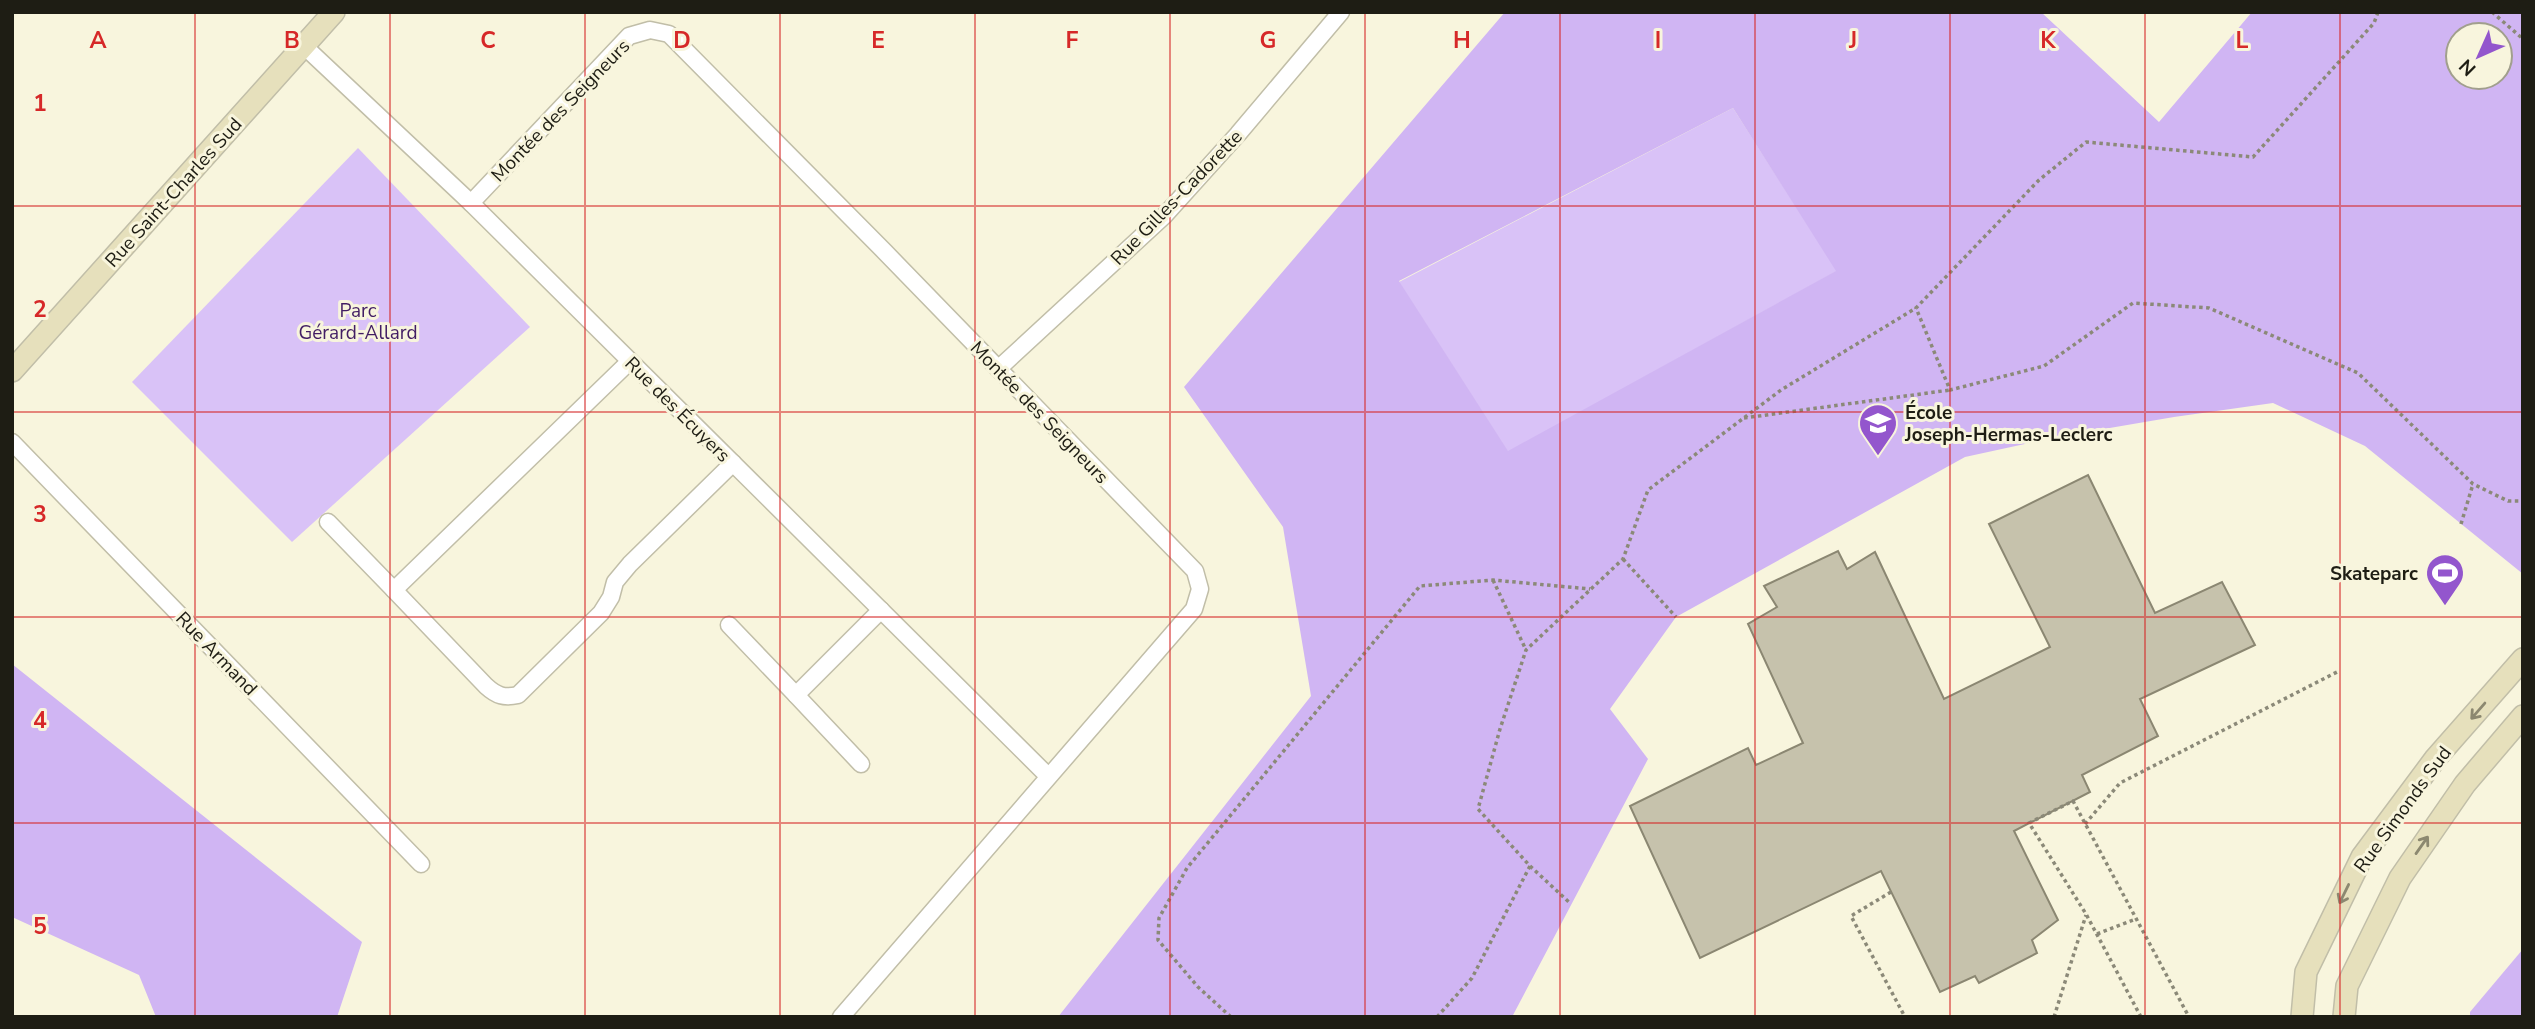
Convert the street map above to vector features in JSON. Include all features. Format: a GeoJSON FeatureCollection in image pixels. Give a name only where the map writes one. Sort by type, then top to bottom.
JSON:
{"type":"FeatureCollection","features":[{"type":"Feature","properties":{"kind":"street","name":"Rue Saint-Charles Sud"},"geometry":{"type":"LineString","coordinates":[[12,371],[334,12]]}},
{"type":"Feature","properties":{"kind":"street","name":"Rue Gilles-Cadorette"},"geometry":{"type":"LineString","coordinates":[[998,369],[1165,215],[1341,12]]}},
{"type":"Feature","properties":{"kind":"street","name":"Montée des Seigneurs"},"geometry":{"type":"LineString","coordinates":[[471,203],[629,36],[650,30],[669,34],[1195,571],[1200,589],[1194,609],[841,1017]]}},
{"type":"Feature","properties":{"kind":"street","name":"Rue des Écuyers"},"geometry":{"type":"LineString","coordinates":[[304,47],[471,203],[1048,776]]}},
{"type":"Feature","properties":{"kind":"street"},"geometry":{"type":"LineString","coordinates":[[394,590],[630,361]]}},
{"type":"Feature","properties":{"kind":"street","name":"Rue Armand"},"geometry":{"type":"LineString","coordinates":[[12,442],[421,864]]}},
{"type":"Feature","properties":{"kind":"street"},"geometry":{"type":"LineString","coordinates":[[328,522],[486,687],[506,698],[518,695],[601,612],[611,597],[614,582],[629,564],[733,463]]}},
{"type":"Feature","properties":{"kind":"street"},"geometry":{"type":"LineString","coordinates":[[796,695],[881,610]]}},
{"type":"Feature","properties":{"kind":"street"},"geometry":{"type":"LineString","coordinates":[[729,625],[861,764]]}},
{"type":"Feature","properties":{"kind":"street","name":"Rue Simonds Sud"},"geometry":{"type":"LineString","coordinates":[[2302,1017],[2306,972],[2362,857],[2435,758],[2523,659]]}},
{"type":"Feature","properties":{"kind":"street","name":"Rue Simonds Sud"},"geometry":{"type":"LineString","coordinates":[[2344,1017],[2347,986],[2400,878],[2465,784],[2523,716]]}},
{"type":"Feature","properties":{"kind":"path"},"geometry":{"type":"LineString","coordinates":[[1571,904],[1530,866],[1478,809],[1526,650],[1623,559],[1648,490],[1781,390],[1916,308],[2039,180],[2086,142],[2253,157],[2374,23],[2378,12]]}},
{"type":"Feature","properties":{"kind":"path"},"geometry":{"type":"LineString","coordinates":[[2492,12],[2523,39]]}},
{"type":"Feature","properties":{"kind":"path"},"geometry":{"type":"LineString","coordinates":[[1743,419],[1950,390],[2044,366],[2133,303],[2209,308],[2358,373],[2473,484],[2508,501],[2523,500]]}},
{"type":"Feature","properties":{"kind":"path"},"geometry":{"type":"LineString","coordinates":[[1916,308],[1950,390]]}},
{"type":"Feature","properties":{"kind":"path"},"geometry":{"type":"LineString","coordinates":[[2461,524],[2473,484]]}},
{"type":"Feature","properties":{"kind":"path"},"geometry":{"type":"LineString","coordinates":[[1623,559],[1676,617]]}},
{"type":"Feature","properties":{"kind":"path"},"geometry":{"type":"LineString","coordinates":[[1231,1017],[1199,987],[1158,940],[1159,918],[1166,901],[1188,868],[1420,586],[1493,580],[1592,589]]}},
{"type":"Feature","properties":{"kind":"path"},"geometry":{"type":"LineString","coordinates":[[1493,580],[1526,650]]}},
{"type":"Feature","properties":{"kind":"path"},"geometry":{"type":"LineString","coordinates":[[2085,824],[2120,783],[2337,672]]}},
{"type":"Feature","properties":{"kind":"path"},"geometry":{"type":"LineString","coordinates":[[2141,1017],[2086,914],[2029,823],[2073,801],[2189,1017]]}},
{"type":"Feature","properties":{"kind":"path"},"geometry":{"type":"LineString","coordinates":[[1437,1017],[1472,978],[1530,866]]}},
{"type":"Feature","properties":{"kind":"path"},"geometry":{"type":"LineString","coordinates":[[1891,892],[1851,916],[1905,1017]]}},
{"type":"Feature","properties":{"kind":"path"},"geometry":{"type":"LineString","coordinates":[[2054,1017],[2086,914]]}},
{"type":"Feature","properties":{"kind":"path"},"geometry":{"type":"LineString","coordinates":[[2097,934],[2136,919]]}},
{"type":"Feature","properties":{"kind":"green space"},"geometry":{"type":"Polygon","coordinates":[[[1733,108],[1837,271],[1508,452],[1399,282],[1733,108]]]}},
{"type":"Feature","properties":{"kind":"green space","name":"Parc Gérard-Allard"},"geometry":{"type":"Polygon","coordinates":[[[358,148],[530,327],[292,542],[132,382],[358,148]]]}},
{"type":"Feature","properties":{"kind":"shaded area"},"geometry":{"type":"Polygon","coordinates":[[[1505,12],[2041,12],[2159,122],[2252,12],[2523,12],[2523,574],[2365,446],[2273,403],[2057,437],[1965,457],[1676,617],[1610,709],[1648,759],[1512,1017],[1058,1017],[1311,696],[1283,527],[1184,387],[1505,12]],[[1733,108],[1399,281],[1508,451],[1836,271],[1733,108]]]}},
{"type":"Feature","properties":{"kind":"shaded area"},"geometry":{"type":"Polygon","coordinates":[[[12,664],[362,942],[337,1017],[156,1017],[139,975],[12,917],[12,664]]]}},
{"type":"Feature","properties":{"kind":"shaded area"},"geometry":{"type":"Polygon","coordinates":[[[2523,949],[2523,1017],[2470,1017],[2470,1012],[2523,949]]]}},
{"type":"Feature","properties":{"kind":"building","name":"École Joseph-Hermas-Leclerc"},"geometry":{"type":"Polygon","coordinates":[[[2088,475],[2155,613],[2222,582],[2255,645],[2140,699],[2158,736],[2082,775],[2090,792],[2014,831],[2058,920],[2032,940],[2037,953],[1979,983],[1975,976],[1940,992],[1881,871],[1700,958],[1630,806],[1748,748],[1756,765],[1803,743],[1748,624],[1777,607],[1764,586],[1838,551],[1847,569],[1875,552],[1944,699],[2050,647],[1989,524],[2088,475]]]}},
{"type":"Feature","properties":{"kind":"place","name":"École Joseph-Hermas-Leclerc"},"geometry":{"type":"Point","coordinates":[1878,457]}},
{"type":"Feature","properties":{"kind":"place","name":"Skateparc"},"geometry":{"type":"Point","coordinates":[2445,607]}}]}
